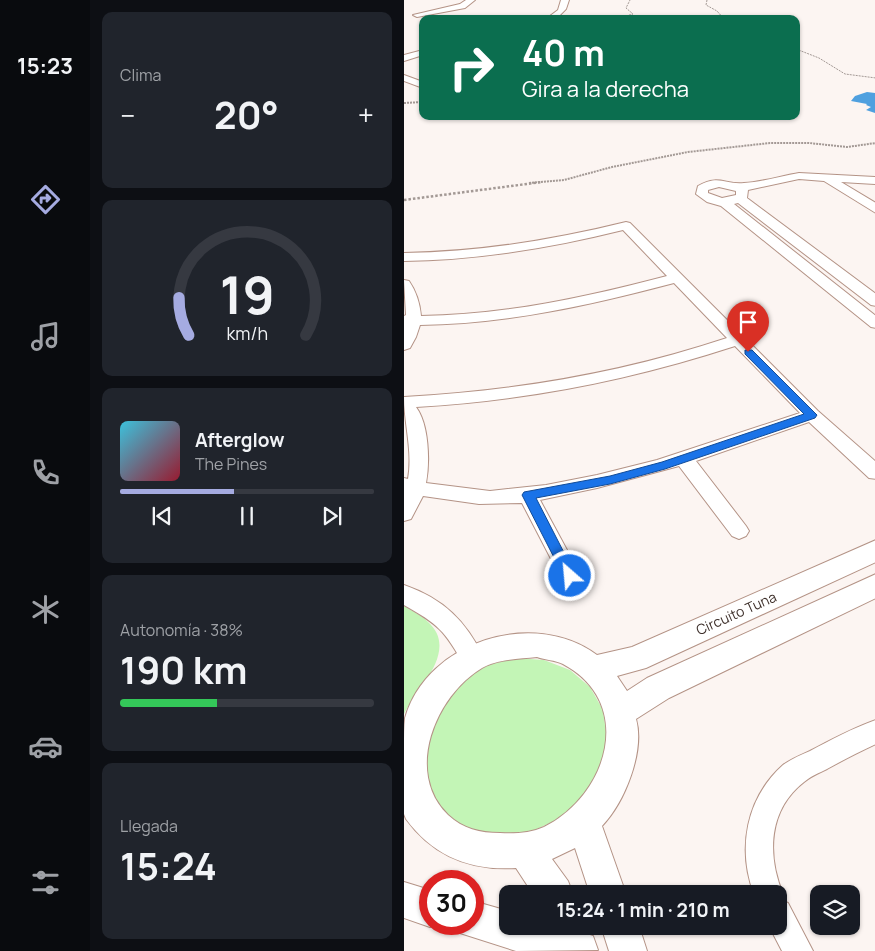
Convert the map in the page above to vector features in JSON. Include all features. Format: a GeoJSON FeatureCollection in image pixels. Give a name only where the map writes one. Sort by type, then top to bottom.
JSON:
{"type":"FeatureCollection","features":[{"type":"Feature","properties":{"kind":"street"},"geometry":{"type":"LineString","coordinates":[[419,16],[414,14],[462,6],[471,0]]}},
{"type":"Feature","properties":{"kind":"street"},"geometry":{"type":"LineString","coordinates":[[555,15],[563,8],[565,0]]}},
{"type":"Feature","properties":{"kind":"street"},"geometry":{"type":"LineString","coordinates":[[404,58],[419,53]]}},
{"type":"Feature","properties":{"kind":"street"},"geometry":{"type":"LineString","coordinates":[[404,78],[419,84]]}},
{"type":"Feature","properties":{"kind":"street"},"geometry":{"type":"LineString","coordinates":[[404,88],[419,86]]}},
{"type":"Feature","properties":{"kind":"street"},"geometry":{"type":"LineString","coordinates":[[724,202],[739,193],[799,176],[875,181]]}},
{"type":"Feature","properties":{"kind":"street"},"geometry":{"type":"LineString","coordinates":[[828,178],[875,209]]}},
{"type":"Feature","properties":{"kind":"street"},"geometry":{"type":"LineString","coordinates":[[875,302],[739,193],[731,184],[709,184],[702,189],[702,194],[708,199],[724,202],[875,324]]}},
{"type":"Feature","properties":{"kind":"street"},"geometry":{"type":"LineString","coordinates":[[404,257],[468,255],[514,250],[575,239],[626,226],[736,340],[812,415],[875,473]]}},
{"type":"Feature","properties":{"kind":"street"},"geometry":{"type":"LineString","coordinates":[[409,321],[485,316],[551,307],[617,294],[676,278]]}},
{"type":"Feature","properties":{"kind":"street"},"geometry":{"type":"LineString","coordinates":[[404,284],[410,296],[409,321]]}},
{"type":"Feature","properties":{"kind":"street"},"geometry":{"type":"LineString","coordinates":[[839,295],[860,290]]}},
{"type":"Feature","properties":{"kind":"street"},"geometry":{"type":"LineString","coordinates":[[404,345],[415,325],[409,321]]}},
{"type":"Feature","properties":{"kind":"street"},"geometry":{"type":"LineString","coordinates":[[404,514],[419,450],[413,415],[404,402],[512,393],[598,378],[663,363],[736,340]]}},
{"type":"Feature","properties":{"kind":"street"},"geometry":{"type":"LineString","coordinates":[[410,487],[461,496],[491,498],[528,495],[610,480],[684,460],[812,415]]}},
{"type":"Feature","properties":{"kind":"street"},"geometry":{"type":"LineString","coordinates":[[684,460],[739,532]]}},
{"type":"Feature","properties":{"kind":"street"},"geometry":{"type":"LineString","coordinates":[[528,495],[570,576]]}},
{"type":"Feature","properties":{"kind":"street","name":"Circuito Tuna"},"geometry":{"type":"LineString","coordinates":[[593,669],[636,659],[875,550]]}},
{"type":"Feature","properties":{"kind":"street"},"geometry":{"type":"LineString","coordinates":[[620,713],[658,688],[875,585]]}},
{"type":"Feature","properties":{"kind":"street"},"geometry":{"type":"LineString","coordinates":[[404,594],[438,613],[456,630],[472,658]]}},
{"type":"Feature","properties":{"kind":"street"},"geometry":{"type":"LineString","coordinates":[[537,645],[567,653],[593,669],[613,693],[620,713],[623,723],[622,757],[608,791],[583,821],[555,840],[524,850],[491,852],[460,844],[435,828],[411,808],[405,773],[408,738],[422,706],[444,678],[472,658],[504,647],[537,645]]}},
{"type":"Feature","properties":{"kind":"street"},"geometry":{"type":"LineString","coordinates":[[764,885],[758,851],[760,823],[773,797],[794,773],[875,730]]}},
{"type":"Feature","properties":{"kind":"street"},"geometry":{"type":"LineString","coordinates":[[583,821],[605,885]]}},
{"type":"Feature","properties":{"kind":"street"},"geometry":{"type":"LineString","coordinates":[[524,850],[549,885]]}},
{"type":"Feature","properties":{"kind":"street"},"geometry":{"type":"LineString","coordinates":[[404,900],[419,905]]}},
{"type":"Feature","properties":{"kind":"street"},"geometry":{"type":"LineString","coordinates":[[484,922],[576,942]]}},
{"type":"Feature","properties":{"kind":"street"},"geometry":{"type":"LineString","coordinates":[[787,930],[798,951]]}},
{"type":"Feature","properties":{"kind":"street"},"geometry":{"type":"LineString","coordinates":[[623,935],[628,951]]}},
{"type":"Feature","properties":{"kind":"path"},"geometry":{"type":"LineString","coordinates":[[630,0],[626,8],[633,14],[630,15]]}},
{"type":"Feature","properties":{"kind":"path"},"geometry":{"type":"LineString","coordinates":[[707,0],[706,5],[720,15]]}},
{"type":"Feature","properties":{"kind":"path"},"geometry":{"type":"LineString","coordinates":[[800,51],[819,58],[845,74],[875,78]]}},
{"type":"Feature","properties":{"kind":"path"},"geometry":{"type":"LineString","coordinates":[[404,103],[419,102]]}},
{"type":"Feature","properties":{"kind":"path"},"geometry":{"type":"LineString","coordinates":[[404,200],[564,180],[612,167],[688,152],[770,143],[809,143],[847,147],[875,143]]}},
{"type":"Feature","properties":{"kind":"green space"},"geometry":{"type":"Polygon","coordinates":[[[404,606],[427,621],[436,632],[439,644],[438,657],[433,669],[404,714],[404,606]]]}},
{"type":"Feature","properties":{"kind":"green space"},"geometry":{"type":"Polygon","coordinates":[[[516,658],[544,660],[570,670],[590,687],[603,710],[607,738],[602,767],[586,795],[561,818],[530,832],[497,836],[466,828],[441,810],[425,785],[426,727],[462,680],[488,665],[516,658]]]}},
{"type":"Feature","properties":{"kind":"water"},"geometry":{"type":"Polygon","coordinates":[[[867,92],[875,93],[875,113],[866,110],[871,107],[867,104],[851,101],[855,96],[867,92]]]}},
{"type":"Feature","properties":{"kind":"route"},"geometry":{"type":"LineString","coordinates":[[570,576],[528,495],[610,480],[684,460],[812,415],[748,352]]}}]}
